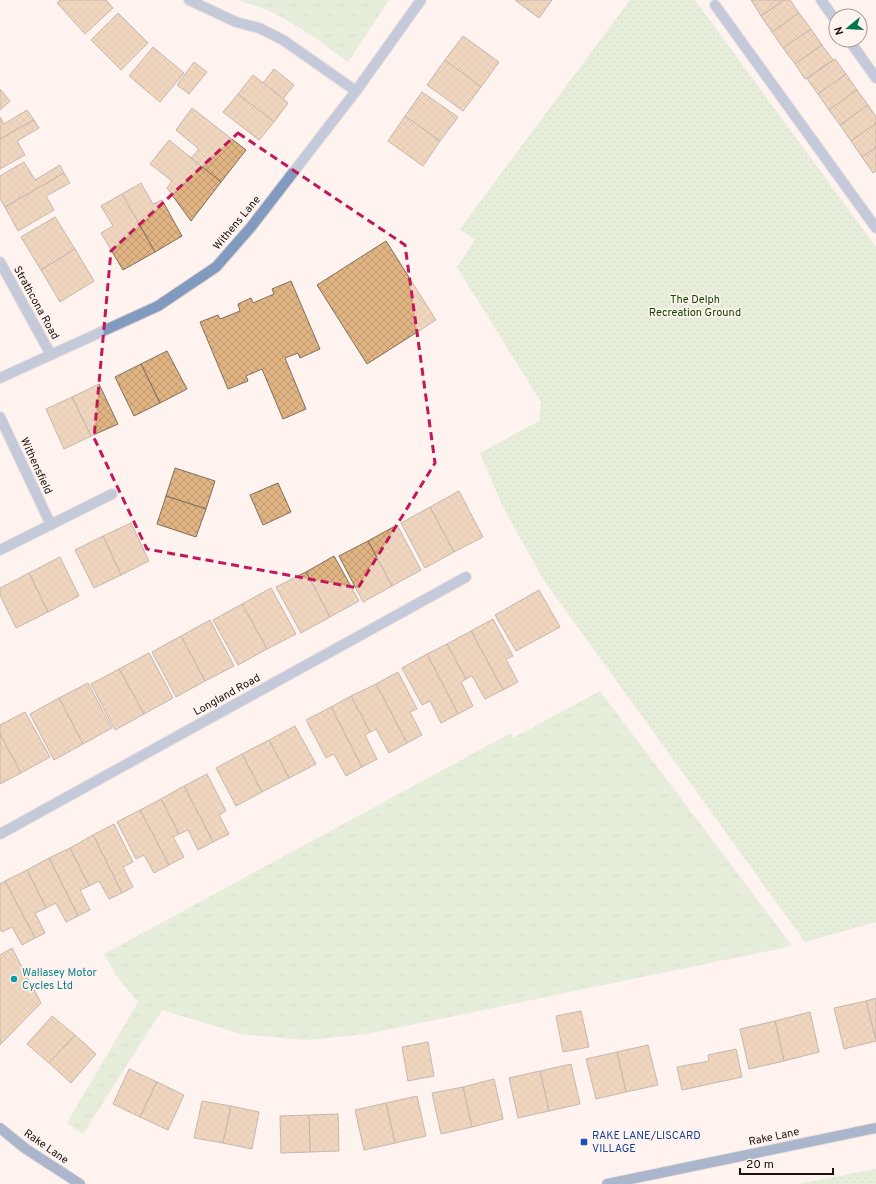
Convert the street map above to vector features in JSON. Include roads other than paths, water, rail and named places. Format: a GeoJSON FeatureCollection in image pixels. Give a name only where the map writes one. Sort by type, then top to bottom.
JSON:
{"type":"FeatureCollection","features":[{"type":"Feature","properties":{"kind":"main road","name":"Rake Lane"},"geometry":{"type":"LineString","coordinates":[[0,1128],[26,1149],[80,1184]]}},
{"type":"Feature","properties":{"kind":"main road","name":"Rake Lane"},"geometry":{"type":"LineString","coordinates":[[607,1184],[876,1128]]}},
{"type":"Feature","properties":{"kind":"street"},"geometry":{"type":"LineString","coordinates":[[189,0],[236,22],[260,28],[283,40],[356,91]]}},
{"type":"Feature","properties":{"kind":"street","name":"Withens Lane"},"geometry":{"type":"LineString","coordinates":[[0,378],[158,306],[216,267],[251,227],[356,91],[421,0]]}},
{"type":"Feature","properties":{"kind":"street"},"geometry":{"type":"LineString","coordinates":[[821,0],[828,10]]}},
{"type":"Feature","properties":{"kind":"street"},"geometry":{"type":"LineString","coordinates":[[715,5],[876,228]]}},
{"type":"Feature","properties":{"kind":"street"},"geometry":{"type":"LineString","coordinates":[[855,48],[876,78]]}},
{"type":"Feature","properties":{"kind":"street","name":"Strathcona Road"},"geometry":{"type":"LineString","coordinates":[[0,262],[51,355]]}},
{"type":"Feature","properties":{"kind":"street","name":"Withensfield"},"geometry":{"type":"LineString","coordinates":[[0,417],[51,524]]}},
{"type":"Feature","properties":{"kind":"street"},"geometry":{"type":"LineString","coordinates":[[0,550],[112,494]]}},
{"type":"Feature","properties":{"kind":"street","name":"Longland Road"},"geometry":{"type":"LineString","coordinates":[[0,834],[466,577]]}},
{"type":"Feature","properties":{"kind":"place","name":"Wallasey Motor Cycles Ltd"},"geometry":{"type":"Point","coordinates":[14,979]}},
{"type":"Feature","properties":{"kind":"place","name":"RAKE LANE/LISCARD VILLAGE"},"geometry":{"type":"Point","coordinates":[584,1142]}},
{"type":"Feature","properties":{"kind":"park label","name":"The Delph Recreation Ground"},"geometry":{"type":"Point","coordinates":[695,306]}}]}
